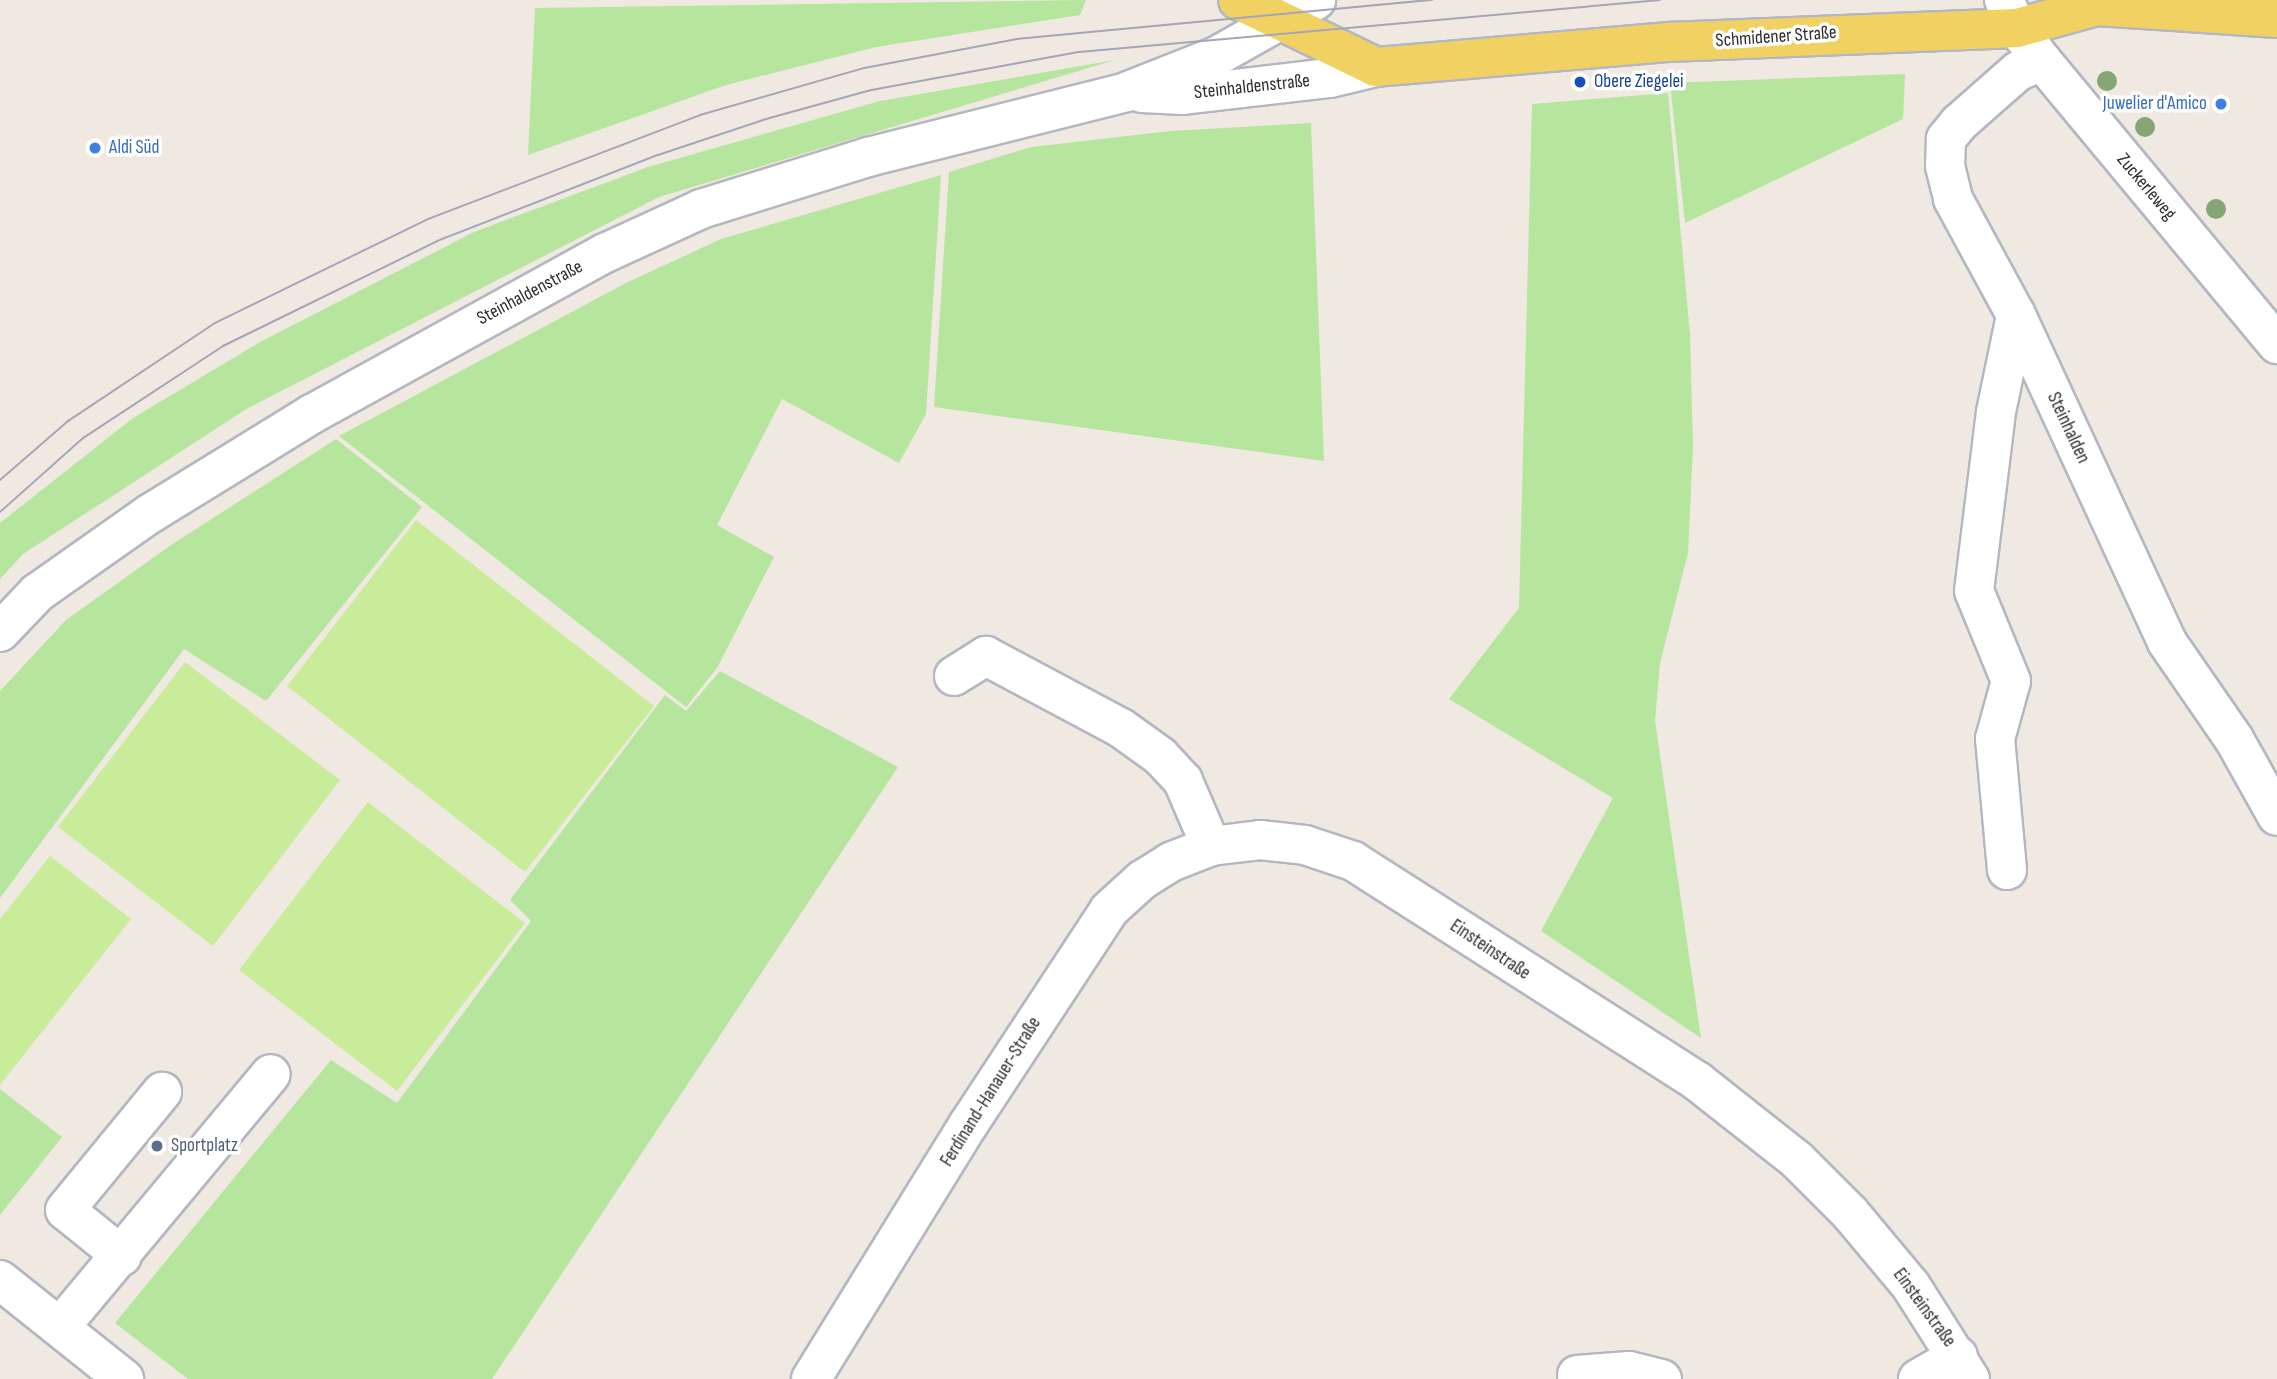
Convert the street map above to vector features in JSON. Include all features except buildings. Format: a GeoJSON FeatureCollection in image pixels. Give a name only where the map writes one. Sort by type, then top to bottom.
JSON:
{"type":"FeatureCollection","features":[{"type":"Feature","properties":{"kind":"main road"},"geometry":{"type":"LineString","coordinates":[[1238,0],[1376,68]]}},
{"type":"Feature","properties":{"kind":"main road","name":"Schmidener Straße"},"geometry":{"type":"LineString","coordinates":[[1376,68],[2097,6],[2277,18]]}},
{"type":"Feature","properties":{"kind":"street"},"geometry":{"type":"LineString","coordinates":[[1283,22],[1316,0]]}},
{"type":"Feature","properties":{"kind":"street","name":"Zuckerleweg"},"geometry":{"type":"LineString","coordinates":[[2011,14],[2042,61],[2277,344]]}},
{"type":"Feature","properties":{"kind":"street","name":"Steinhaldenstraße"},"geometry":{"type":"LineString","coordinates":[[0,632],[37,593],[151,513],[312,414],[605,253],[701,209],[868,157],[1126,92],[1217,56],[1283,22]]}},
{"type":"Feature","properties":{"kind":"street","name":"Steinhalden"},"geometry":{"type":"LineString","coordinates":[[2042,61],[2018,71],[1959,123],[1947,139],[1945,166],[1953,199],[2016,315],[2167,642],[2234,739],[2277,816]]}},
{"type":"Feature","properties":{"kind":"street","name":"Steinhaldenstraße"},"geometry":{"type":"LineString","coordinates":[[1126,92],[1183,94],[1330,78],[1376,68]]}},
{"type":"Feature","properties":{"kind":"street"},"geometry":{"type":"LineString","coordinates":[[2007,870],[1996,739],[2011,681],[1974,592],[1996,412],[2016,315]]}},
{"type":"Feature","properties":{"kind":"street"},"geometry":{"type":"LineString","coordinates":[[954,676],[986,656],[1121,728],[1160,756],[1183,781],[1211,846]]}},
{"type":"Feature","properties":{"kind":"street","name":"Einsteinstraße"},"geometry":{"type":"LineString","coordinates":[[1211,846],[1260,840],[1305,845],[1353,861],[1697,1081],[1797,1160],[1850,1213],[1911,1286],[1964,1367]]}},
{"type":"Feature","properties":{"kind":"street","name":"Ferdinand-Hanauer-Straße"},"geometry":{"type":"LineString","coordinates":[[811,1379],[968,1125],[1109,910],[1142,880],[1173,861],[1211,846]]}},
{"type":"Feature","properties":{"kind":"street"},"geometry":{"type":"LineString","coordinates":[[60,1327],[122,1256],[271,1074]]}},
{"type":"Feature","properties":{"kind":"street"},"geometry":{"type":"LineString","coordinates":[[122,1256],[65,1210],[162,1092]]}},
{"type":"Feature","properties":{"kind":"street"},"geometry":{"type":"LineString","coordinates":[[0,1280],[124,1379]]}},
{"type":"Feature","properties":{"kind":"street"},"geometry":{"type":"LineString","coordinates":[[1918,1379],[1964,1367]]}},
{"type":"Feature","properties":{"kind":"street"},"geometry":{"type":"LineString","coordinates":[[1577,1376],[1629,1371],[1662,1379]]}},
{"type":"Feature","properties":{"kind":"green space"},"geometry":{"type":"Polygon","coordinates":[[[1086,0],[1080,15],[876,47],[726,85],[528,155],[535,8],[1086,0]]]}},
{"type":"Feature","properties":{"kind":"green space"},"geometry":{"type":"Polygon","coordinates":[[[1115,60],[659,197],[248,408],[23,554],[0,579],[0,523],[133,418],[262,341],[474,232],[648,167],[880,101],[1115,60]]]}},
{"type":"Feature","properties":{"kind":"green space"},"geometry":{"type":"Polygon","coordinates":[[[1905,74],[1903,119],[1685,223],[1670,83],[1905,74]]]}},
{"type":"Feature","properties":{"kind":"green space"},"geometry":{"type":"Polygon","coordinates":[[[1668,93],[1690,334],[1693,446],[1688,553],[1660,663],[1655,721],[1701,1038],[1541,931],[1613,798],[1449,699],[1519,608],[1532,104],[1668,93]]]}},
{"type":"Feature","properties":{"kind":"green space"},"geometry":{"type":"Polygon","coordinates":[[[1311,123],[1324,461],[934,407],[949,172],[1031,147],[1171,131],[1311,123]]]}},
{"type":"Feature","properties":{"kind":"green space"},"geometry":{"type":"Polygon","coordinates":[[[941,175],[926,414],[899,463],[782,399],[717,525],[774,557],[717,668],[686,707],[339,436],[626,283],[721,239],[941,175]]]}},
{"type":"Feature","properties":{"kind":"green space"},"geometry":{"type":"Polygon","coordinates":[[[336,439],[422,507],[266,701],[184,649],[0,898],[0,691],[66,620],[171,545],[336,439]]]}},
{"type":"Feature","properties":{"kind":"green space"},"geometry":{"type":"Polygon","coordinates":[[[416,520],[654,706],[525,872],[287,686],[416,520]]]}},
{"type":"Feature","properties":{"kind":"green space"},"geometry":{"type":"Polygon","coordinates":[[[185,662],[340,780],[213,946],[58,827],[185,662]]]}},
{"type":"Feature","properties":{"kind":"green space"},"geometry":{"type":"Polygon","coordinates":[[[720,671],[898,767],[492,1379],[188,1379],[115,1323],[331,1060],[397,1103],[531,921],[510,900],[665,695],[686,711],[720,671]]]}},
{"type":"Feature","properties":{"kind":"green space"},"geometry":{"type":"Polygon","coordinates":[[[368,802],[525,923],[397,1091],[239,970],[368,802]]]}},
{"type":"Feature","properties":{"kind":"green space"},"geometry":{"type":"Polygon","coordinates":[[[50,856],[131,919],[0,1085],[0,919],[50,856]]]}},
{"type":"Feature","properties":{"kind":"green space"},"geometry":{"type":"Polygon","coordinates":[[[0,1089],[62,1137],[0,1215],[0,1089]]]}},
{"type":"Feature","properties":{"kind":"tram line"},"geometry":{"type":"LineString","coordinates":[[0,480],[68,421],[215,323],[428,219],[700,115],[864,68],[1017,39],[1432,0]]}},
{"type":"Feature","properties":{"kind":"tram line"},"geometry":{"type":"LineString","coordinates":[[0,512],[83,438],[223,346],[437,241],[658,155],[766,119],[871,90],[1079,52],[1660,0]]}},
{"type":"Feature","properties":{"kind":"place","name":"Obere Ziegelei"},"geometry":{"type":"Point","coordinates":[1580,82]}},
{"type":"Feature","properties":{"kind":"place","name":"Juwelier d'Amico"},"geometry":{"type":"Point","coordinates":[2221,104]}},
{"type":"Feature","properties":{"kind":"place","name":"Aldi Süd"},"geometry":{"type":"Point","coordinates":[95,148]}},
{"type":"Feature","properties":{"kind":"place","name":"Sportplatz"},"geometry":{"type":"Point","coordinates":[157,1146]}}]}
